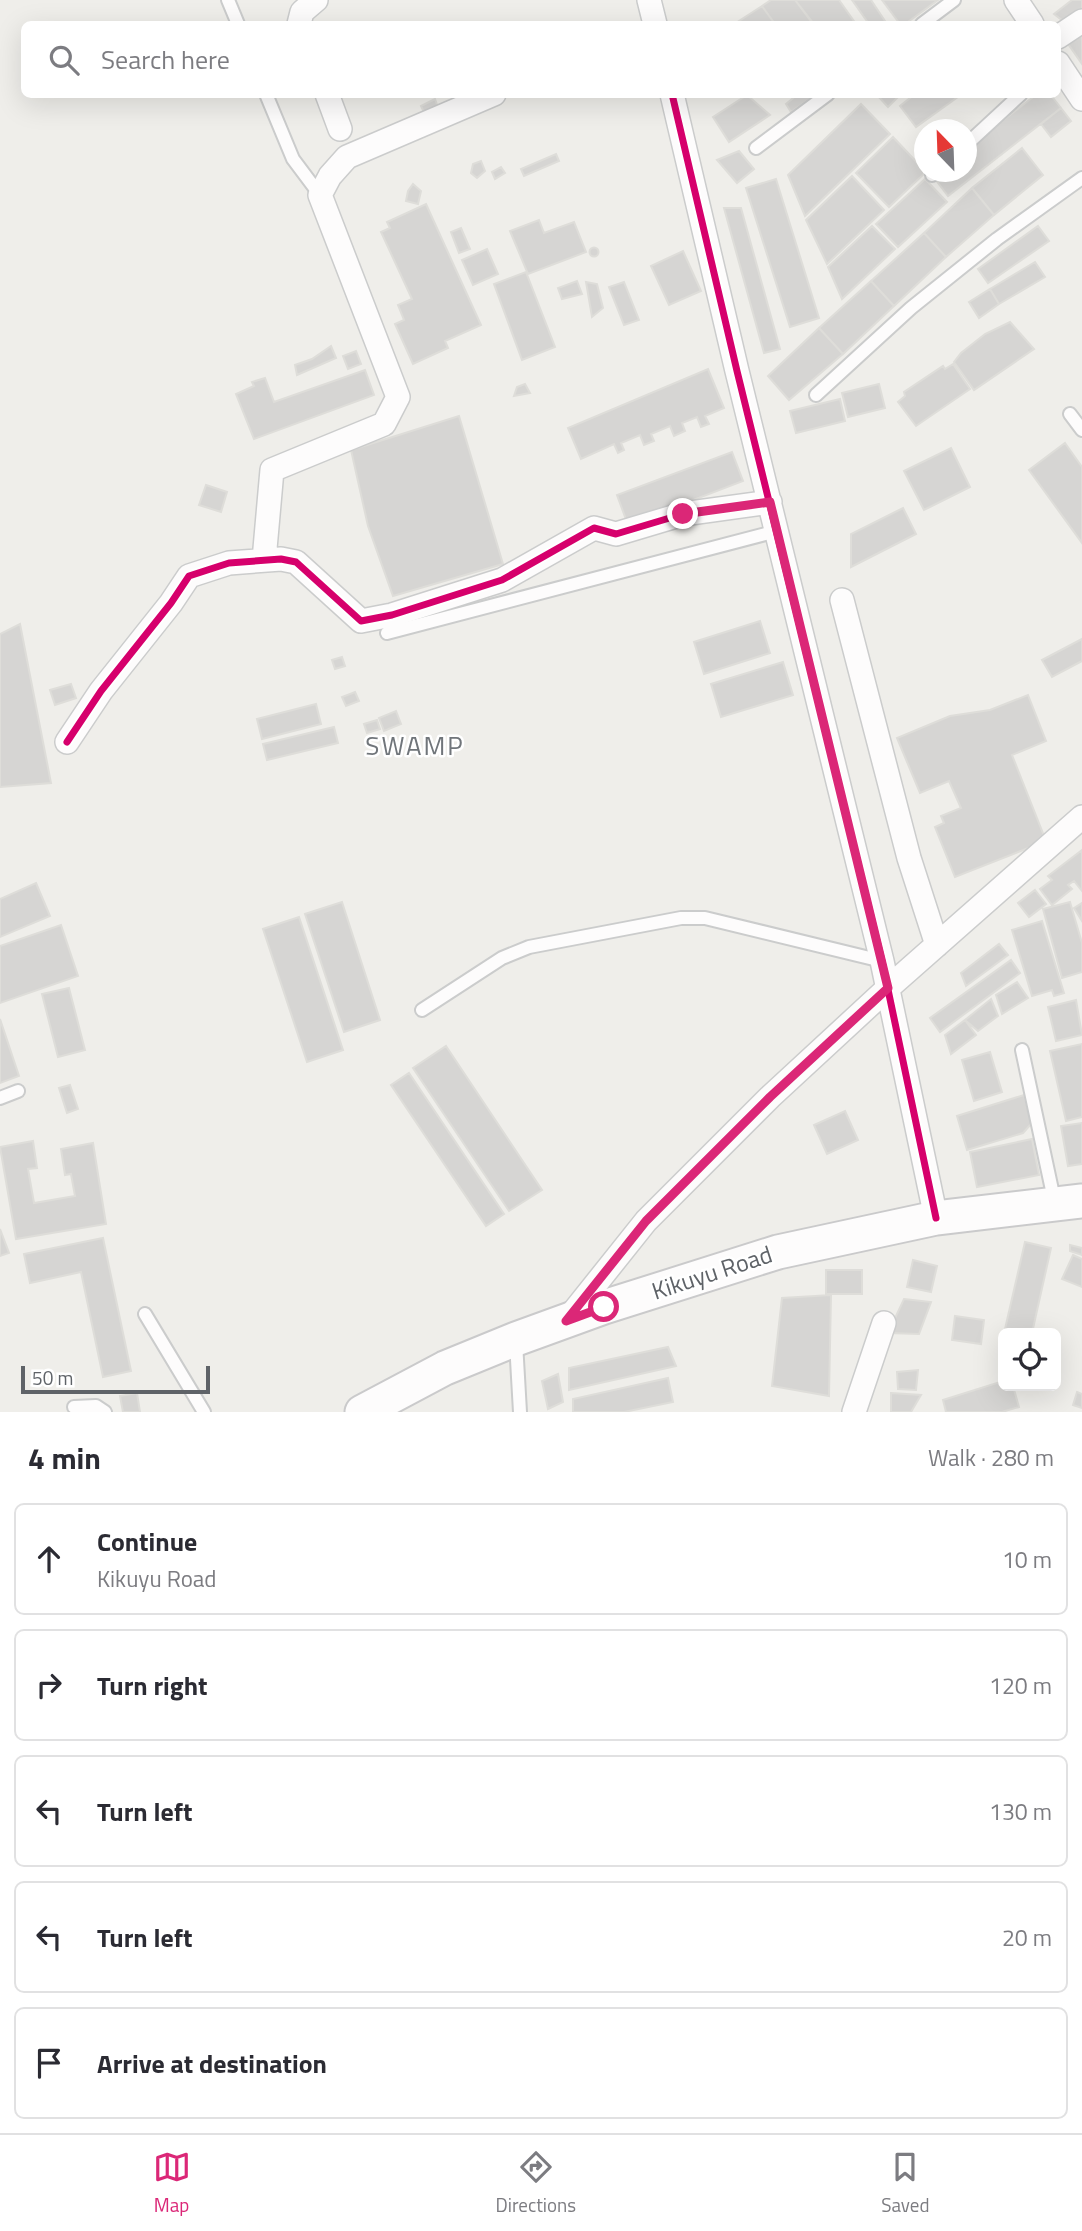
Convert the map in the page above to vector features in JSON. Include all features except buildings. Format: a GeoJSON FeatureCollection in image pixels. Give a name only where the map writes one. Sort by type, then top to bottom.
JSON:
{"type":"FeatureCollection","features":[{"type":"Feature","properties":{"kind":"main road","name":"Kikuyu Road"},"geometry":{"type":"LineString","coordinates":[[362,1412],[445,1368],[516,1339],[778,1252],[936,1218],[1069,1202]]}},
{"type":"Feature","properties":{"kind":"street"},"geometry":{"type":"LineString","coordinates":[[300,21],[303,12],[316,0]]}},
{"type":"Feature","properties":{"kind":"street"},"geometry":{"type":"LineString","coordinates":[[649,0],[654,21]]}},
{"type":"Feature","properties":{"kind":"street"},"geometry":{"type":"LineString","coordinates":[[1016,0],[1030,21]]}},
{"type":"Feature","properties":{"kind":"street"},"geometry":{"type":"LineString","coordinates":[[1061,35],[1082,20]]}},
{"type":"Feature","properties":{"kind":"street"},"geometry":{"type":"LineString","coordinates":[[1061,68],[1082,99]]}},
{"type":"Feature","properties":{"kind":"street"},"geometry":{"type":"LineString","coordinates":[[328,98],[340,129]]}},
{"type":"Feature","properties":{"kind":"street"},"geometry":{"type":"LineString","coordinates":[[264,560],[272,470],[384,424],[398,397],[320,195],[330,176],[347,157],[485,98]]}},
{"type":"Feature","properties":{"kind":"street"},"geometry":{"type":"LineString","coordinates":[[673,98],[882,961],[936,1218]]}},
{"type":"Feature","properties":{"kind":"street"},"geometry":{"type":"LineString","coordinates":[[67,742],[101,691],[171,603],[189,576],[229,563],[281,559],[296,562],[361,621],[392,615],[502,580],[594,528],[616,534],[683,514],[770,502]]}},
{"type":"Feature","properties":{"kind":"street"},"geometry":{"type":"LineString","coordinates":[[842,600],[909,858],[937,945]]}},
{"type":"Feature","properties":{"kind":"street"},"geometry":{"type":"LineString","coordinates":[[566,1321],[646,1221],[770,1097],[888,988],[1082,817]]}},
{"type":"Feature","properties":{"kind":"street"},"geometry":{"type":"LineString","coordinates":[[854,1412],[884,1323]]}},
{"type":"Feature","properties":{"kind":"lane"},"geometry":{"type":"LineString","coordinates":[[228,0],[237,21]]}},
{"type":"Feature","properties":{"kind":"lane"},"geometry":{"type":"LineString","coordinates":[[926,21],[954,0]]}},
{"type":"Feature","properties":{"kind":"lane"},"geometry":{"type":"LineString","coordinates":[[268,98],[293,159],[320,195]]}},
{"type":"Feature","properties":{"kind":"lane"},"geometry":{"type":"LineString","coordinates":[[756,148],[823,98]]}},
{"type":"Feature","properties":{"kind":"lane"},"geometry":{"type":"LineString","coordinates":[[977,135],[1017,98]]}},
{"type":"Feature","properties":{"kind":"lane"},"geometry":{"type":"LineString","coordinates":[[816,395],[911,308],[997,239],[1082,178]]}},
{"type":"Feature","properties":{"kind":"lane"},"geometry":{"type":"LineString","coordinates":[[1070,414],[1082,430]]}},
{"type":"Feature","properties":{"kind":"lane"},"geometry":{"type":"LineString","coordinates":[[387,633],[777,531]]}},
{"type":"Feature","properties":{"kind":"lane"},"geometry":{"type":"LineString","coordinates":[[422,1010],[502,958],[529,947],[681,918],[705,918],[882,961]]}},
{"type":"Feature","properties":{"kind":"lane"},"geometry":{"type":"LineString","coordinates":[[1021,1050],[1069,1202]]}},
{"type":"Feature","properties":{"kind":"lane"},"geometry":{"type":"LineString","coordinates":[[0,1098],[18,1091]]}},
{"type":"Feature","properties":{"kind":"lane"},"geometry":{"type":"LineString","coordinates":[[145,1314],[204,1412]]}},
{"type":"Feature","properties":{"kind":"lane"},"geometry":{"type":"LineString","coordinates":[[516,1339],[520,1412]]}},
{"type":"Feature","properties":{"kind":"lane"},"geometry":{"type":"LineString","coordinates":[[74,1407],[96,1406],[105,1412]]}},
{"type":"Feature","properties":{"kind":"cycle path"},"geometry":{"type":"LineString","coordinates":[[673,98],[882,961],[936,1218]]}},
{"type":"Feature","properties":{"kind":"cycle path"},"geometry":{"type":"LineString","coordinates":[[67,742],[101,691],[171,603],[189,576],[229,563],[281,559],[296,562],[361,621],[392,615],[502,580],[594,528],[616,534],[683,514],[770,502]]}},
{"type":"Feature","properties":{"kind":"district","name":"SWAMP"},"geometry":{"type":"Point","coordinates":[415,746]}},
{"type":"Feature","properties":{"kind":"route"},"geometry":{"type":"LineString","coordinates":[[604,1307],[566,1321],[646,1221],[770,1097],[888,988],[770,502],[683,514]]}}]}
